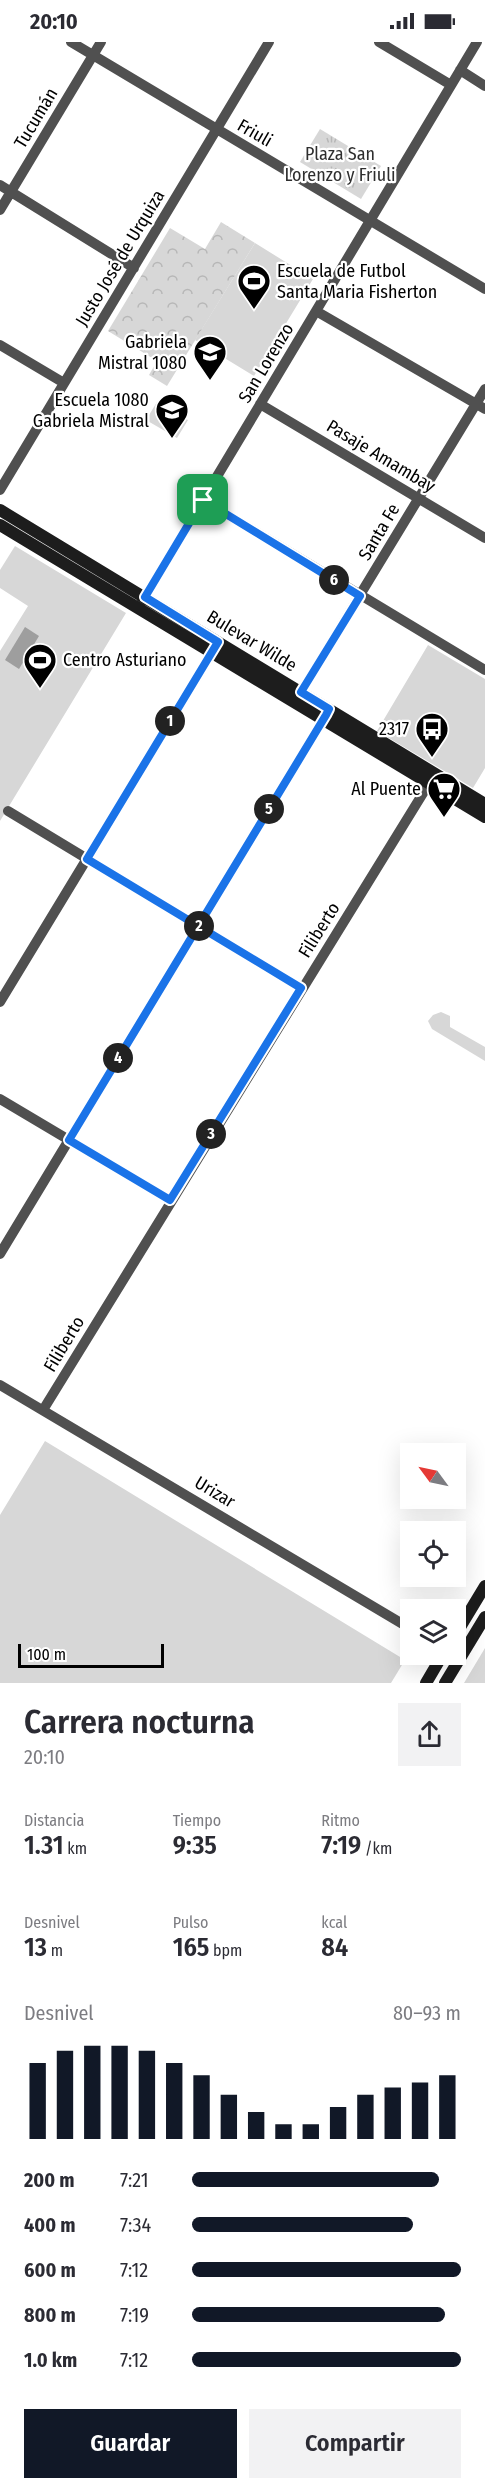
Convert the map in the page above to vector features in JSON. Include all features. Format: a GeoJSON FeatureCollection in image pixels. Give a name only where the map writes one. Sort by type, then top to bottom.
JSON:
{"type":"FeatureCollection","features":[{"type":"Feature","properties":{"kind":"main road","name":"Bulevar Wilde"},"geometry":{"type":"LineString","coordinates":[[0,510],[142,603],[432,778],[485,804]]}},
{"type":"Feature","properties":{"kind":"main road","name":"Bulevar Wilde"},"geometry":{"type":"LineString","coordinates":[[0,525],[142,603]]}},
{"type":"Feature","properties":{"kind":"main road","name":"Bulevar Wilde"},"geometry":{"type":"LineString","coordinates":[[215,647],[301,692],[326,714]]}},
{"type":"Feature","properties":{"kind":"main road","name":"Bulevar Wilde"},"geometry":{"type":"LineString","coordinates":[[432,778],[485,817]]}},
{"type":"Feature","properties":{"kind":"main road"},"geometry":{"type":"LineString","coordinates":[[466,1617],[485,1586]]}},
{"type":"Feature","properties":{"kind":"main road"},"geometry":{"type":"LineString","coordinates":[[466,1644],[485,1617]]}},
{"type":"Feature","properties":{"kind":"main road"},"geometry":{"type":"LineString","coordinates":[[426,1683],[437,1665]]}},
{"type":"Feature","properties":{"kind":"main road"},"geometry":{"type":"LineString","coordinates":[[445,1683],[453,1665]]}},
{"type":"Feature","properties":{"kind":"street","name":"Friuli"},"geometry":{"type":"LineString","coordinates":[[71,42],[485,289]]}},
{"type":"Feature","properties":{"kind":"street","name":"Tucumán"},"geometry":{"type":"LineString","coordinates":[[0,210],[101,42]]}},
{"type":"Feature","properties":{"kind":"street","name":"Justo José de Urquiza"},"geometry":{"type":"LineString","coordinates":[[0,490],[269,42]]}},
{"type":"Feature","properties":{"kind":"street"},"geometry":{"type":"LineString","coordinates":[[380,42],[451,85]]}},
{"type":"Feature","properties":{"kind":"street","name":"San Lorenzo"},"geometry":{"type":"LineString","coordinates":[[142,603],[477,42]]}},
{"type":"Feature","properties":{"kind":"street"},"geometry":{"type":"LineString","coordinates":[[460,70],[485,86]]}},
{"type":"Feature","properties":{"kind":"street"},"geometry":{"type":"LineString","coordinates":[[0,185],[134,268]]}},
{"type":"Feature","properties":{"kind":"street"},"geometry":{"type":"LineString","coordinates":[[316,311],[480,406]]}},
{"type":"Feature","properties":{"kind":"street"},"geometry":{"type":"LineString","coordinates":[[0,345],[64,383]]}},
{"type":"Feature","properties":{"kind":"street","name":"Santa Fe"},"geometry":{"type":"LineString","coordinates":[[301,692],[419,498],[480,406],[485,389]]}},
{"type":"Feature","properties":{"kind":"street","name":"Pasaje Amambay"},"geometry":{"type":"LineString","coordinates":[[260,404],[485,538]]}},
{"type":"Feature","properties":{"kind":"street"},"geometry":{"type":"LineString","coordinates":[[203,500],[485,670]]}},
{"type":"Feature","properties":{"kind":"street"},"geometry":{"type":"LineString","coordinates":[[0,1002],[215,647]]}},
{"type":"Feature","properties":{"kind":"street"},"geometry":{"type":"LineString","coordinates":[[0,1254],[326,714]]}},
{"type":"Feature","properties":{"kind":"street","name":"Filiberto"},"geometry":{"type":"LineString","coordinates":[[43,1410],[170,1200],[432,778]]}},
{"type":"Feature","properties":{"kind":"street"},"geometry":{"type":"LineString","coordinates":[[8,811],[301,988]]}},
{"type":"Feature","properties":{"kind":"street"},"geometry":{"type":"LineString","coordinates":[[0,1099],[170,1200]]}},
{"type":"Feature","properties":{"kind":"street","name":"Urizar"},"geometry":{"type":"LineString","coordinates":[[0,1385],[400,1622]]}},
{"type":"Feature","properties":{"kind":"green space","name":"Plaza San Lorenzo y Friuli"},"geometry":{"type":"Polygon","coordinates":[[[320,129],[381,166],[361,199],[300,162],[320,129]]]}},
{"type":"Feature","properties":{"kind":"green space"},"geometry":{"type":"Polygon","coordinates":[[[221,222],[255,243],[167,386],[149,375],[157,361],[108,331],[170,228],[205,249],[221,222]]]}},
{"type":"Feature","properties":{"kind":"green space","name":"Escuela de Futbol Santa Maria Fisherton"},"geometry":{"type":"Polygon","coordinates":[[[255,243],[313,279],[254,376],[195,340],[255,243]]]}},
{"type":"Feature","properties":{"kind":"green space"},"geometry":{"type":"Polygon","coordinates":[[[157,402],[188,420],[177,438],[146,420],[157,402]]]}},
{"type":"Feature","properties":{"kind":"green space","name":"Centro Asturiano"},"geometry":{"type":"Polygon","coordinates":[[[15,546],[126,613],[0,821],[0,651],[28,606],[0,588],[0,570],[15,546]]]}},
{"type":"Feature","properties":{"kind":"green space"},"geometry":{"type":"Polygon","coordinates":[[[428,645],[485,679],[485,768],[473,788],[377,731],[428,645]]]}},
{"type":"Feature","properties":{"kind":"green space"},"geometry":{"type":"Polygon","coordinates":[[[441,1012],[450,1016],[450,1027],[485,1047],[485,1061],[432,1029],[428,1021],[433,1015],[441,1012]]]}},
{"type":"Feature","properties":{"kind":"green space"},"geometry":{"type":"Polygon","coordinates":[[[45,1441],[400,1657],[400,1665],[402,1665],[391,1683],[0,1683],[0,1515],[45,1441]]]}},
{"type":"Feature","properties":{"kind":"green space"},"geometry":{"type":"Polygon","coordinates":[[[485,1648],[485,1683],[464,1683],[485,1648]]]}},
{"type":"Feature","properties":{"kind":"shaded area"},"geometry":{"type":"Polygon","coordinates":[[[25,627],[39,636],[19,669],[5,660],[25,627]]]}},
{"type":"Feature","properties":{"kind":"place","name":"Escuela de Futbol Santa Maria Fisherton"},"geometry":{"type":"Point","coordinates":[254,310]}},
{"type":"Feature","properties":{"kind":"place","name":"Gabriela Mistral 1080"},"geometry":{"type":"Point","coordinates":[210,381]}},
{"type":"Feature","properties":{"kind":"place","name":"Escuela 1080 Gabriela Mistral"},"geometry":{"type":"Point","coordinates":[172,439]}},
{"type":"Feature","properties":{"kind":"place","name":"Centro Asturiano"},"geometry":{"type":"Point","coordinates":[40,689]}},
{"type":"Feature","properties":{"kind":"place","name":"2317"},"geometry":{"type":"Point","coordinates":[432,758]}},
{"type":"Feature","properties":{"kind":"place","name":"Al Puente"},"geometry":{"type":"Point","coordinates":[444,818]}},
{"type":"Feature","properties":{"kind":"route"},"geometry":{"type":"LineString","coordinates":[[203,500],[145,597],[218,642],[87,859],[198,926],[301,988],[170,1200],[69,1140],[198,926],[281,788],[326,715],[329,709],[301,692],[360,596],[203,500]]}}]}
